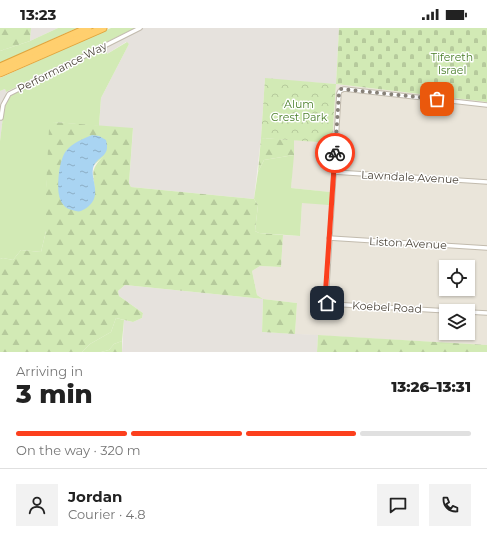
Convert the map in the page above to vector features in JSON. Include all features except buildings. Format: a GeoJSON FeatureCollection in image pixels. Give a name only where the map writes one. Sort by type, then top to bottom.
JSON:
{"type":"FeatureCollection","features":[{"type":"Feature","properties":{"kind":"highway"},"geometry":{"type":"LineString","coordinates":[[0,67],[88,28]]}},
{"type":"Feature","properties":{"kind":"highway"},"geometry":{"type":"LineString","coordinates":[[0,74],[103,28]]}},
{"type":"Feature","properties":{"kind":"street","name":"Performance Way"},"geometry":{"type":"LineString","coordinates":[[1,118],[3,105],[9,94],[140,28]]}},
{"type":"Feature","properties":{"kind":"street"},"geometry":{"type":"LineString","coordinates":[[329,238],[339,93],[341,89],[487,105]]}},
{"type":"Feature","properties":{"kind":"street","name":"Lawndale Avenue"},"geometry":{"type":"LineString","coordinates":[[334,172],[487,182]]}},
{"type":"Feature","properties":{"kind":"street","name":"Liston Avenue"},"geometry":{"type":"LineString","coordinates":[[329,238],[487,248]]}},
{"type":"Feature","properties":{"kind":"street","name":"Koebel Road"},"geometry":{"type":"LineString","coordinates":[[329,238],[325,299],[327,303],[439,310]]}},
{"type":"Feature","properties":{"kind":"street"},"geometry":{"type":"LineString","coordinates":[[475,312],[487,313]]}},
{"type":"Feature","properties":{"kind":"shaded area"},"geometry":{"type":"Polygon","coordinates":[[[31,28],[58,28],[30,41],[31,28]]]}},
{"type":"Feature","properties":{"kind":"shaded area"},"geometry":{"type":"Polygon","coordinates":[[[135,28],[339,28],[336,84],[265,79],[261,138],[254,199],[131,187],[129,183],[133,129],[99,126],[101,98],[129,44],[126,42],[107,54],[107,42],[135,28]]]}},
{"type":"Feature","properties":{"kind":"shaded area"},"geometry":{"type":"Polygon","coordinates":[[[336,84],[487,102],[487,345],[295,334],[297,303],[263,299],[257,295],[252,271],[260,266],[281,267],[283,235],[300,236],[302,203],[329,192],[291,188],[294,140],[332,143],[336,84]]]}},
{"type":"Feature","properties":{"kind":"shaded area"},"geometry":{"type":"Polygon","coordinates":[[[5,89],[8,98],[4,108],[0,141],[0,91],[5,89]]]}},
{"type":"Feature","properties":{"kind":"shaded area"},"geometry":{"type":"Polygon","coordinates":[[[125,285],[263,299],[262,332],[318,335],[317,352],[122,352],[124,320],[133,322],[142,318],[143,313],[119,296],[118,291],[125,285]]]}},
{"type":"Feature","properties":{"kind":"green space"},"geometry":{"type":"Polygon","coordinates":[[[0,28],[31,28],[30,41],[0,51],[0,28]]]}},
{"type":"Feature","properties":{"kind":"green space"},"geometry":{"type":"Polygon","coordinates":[[[58,28],[77,28],[0,63],[0,51],[30,41],[58,28]]]}},
{"type":"Feature","properties":{"kind":"green space"},"geometry":{"type":"Polygon","coordinates":[[[111,28],[135,28],[6,92],[5,89],[0,91],[0,78],[111,28]]]}},
{"type":"Feature","properties":{"kind":"green space","name":"Tifereth Israel"},"geometry":{"type":"Polygon","coordinates":[[[339,28],[487,28],[487,102],[336,84],[339,28]]]}},
{"type":"Feature","properties":{"kind":"green space"},"geometry":{"type":"Polygon","coordinates":[[[127,42],[129,44],[101,98],[99,126],[54,122],[46,188],[46,231],[41,252],[21,250],[13,260],[3,258],[0,259],[0,141],[4,108],[8,98],[107,46],[107,54],[127,42]]]}},
{"type":"Feature","properties":{"kind":"green space","name":"Alum Crest Park"},"geometry":{"type":"Polygon","coordinates":[[[265,78],[336,84],[332,143],[261,138],[265,78]]]}},
{"type":"Feature","properties":{"kind":"green space"},"geometry":{"type":"Polygon","coordinates":[[[54,122],[133,128],[129,183],[131,187],[254,199],[258,205],[255,231],[259,233],[283,235],[281,267],[260,266],[252,271],[257,295],[263,299],[125,285],[118,291],[119,296],[143,313],[142,318],[133,322],[116,318],[111,332],[90,344],[82,352],[0,352],[0,259],[3,258],[13,260],[21,250],[41,252],[46,231],[46,188],[49,129],[54,122]],[[105,155],[59,196],[95,191],[94,171],[97,164],[105,155]]]}},
{"type":"Feature","properties":{"kind":"green space"},"geometry":{"type":"Polygon","coordinates":[[[261,138],[294,140],[294,155],[264,160],[258,172],[261,138]]]}},
{"type":"Feature","properties":{"kind":"green space"},"geometry":{"type":"Polygon","coordinates":[[[294,155],[291,188],[330,192],[329,205],[302,203],[300,236],[259,233],[255,231],[258,205],[254,199],[258,172],[264,160],[294,155]]]}},
{"type":"Feature","properties":{"kind":"green space"},"geometry":{"type":"Polygon","coordinates":[[[263,299],[297,303],[295,334],[262,332],[263,299]]]}},
{"type":"Feature","properties":{"kind":"green space"},"geometry":{"type":"Polygon","coordinates":[[[116,318],[124,320],[122,341],[114,344],[109,350],[101,352],[82,352],[90,344],[111,332],[116,318]]]}},
{"type":"Feature","properties":{"kind":"green space"},"geometry":{"type":"Polygon","coordinates":[[[318,335],[487,345],[487,352],[317,352],[318,335]]]}},
{"type":"Feature","properties":{"kind":"green space"},"geometry":{"type":"Polygon","coordinates":[[[122,341],[122,352],[101,352],[109,350],[114,344],[122,341]]]}},
{"type":"Feature","properties":{"kind":"water"},"geometry":{"type":"Polygon","coordinates":[[[92,135],[99,136],[106,140],[107,146],[107,150],[93,168],[95,191],[94,199],[87,208],[81,211],[69,209],[63,205],[60,200],[58,185],[60,166],[68,148],[92,135]]]}},
{"type":"Feature","properties":{"kind":"way so far"},"geometry":{"type":"LineString","coordinates":[[335,153],[339,93],[341,89],[437,99]]}},
{"type":"Feature","properties":{"kind":"route"},"geometry":{"type":"LineString","coordinates":[[327,303],[325,299],[335,153]]}}]}
